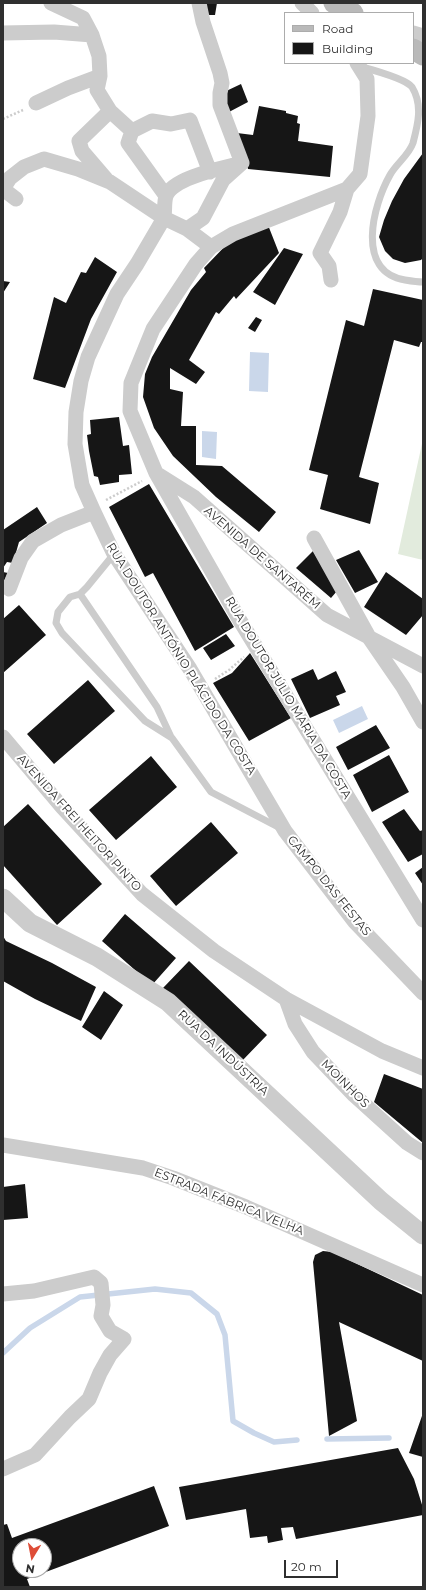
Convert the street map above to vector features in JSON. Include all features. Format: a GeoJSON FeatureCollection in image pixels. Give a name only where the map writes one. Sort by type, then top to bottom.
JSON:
{"type":"FeatureCollection","features":[{"type":"Feature","properties":{"kind":"main road"},"geometry":{"type":"LineString","coordinates":[[334,3],[351,12]]}},
{"type":"Feature","properties":{"kind":"main road"},"geometry":{"type":"LineString","coordinates":[[414,50],[423,55]]}},
{"type":"Feature","properties":{"kind":"street"},"geometry":{"type":"LineString","coordinates":[[51,3],[83,18],[92,35],[99,56],[100,76],[97,90],[110,111],[132,131]]}},
{"type":"Feature","properties":{"kind":"street"},"geometry":{"type":"LineString","coordinates":[[199,3],[203,22],[220,73],[222,83],[220,105],[242,163]]}},
{"type":"Feature","properties":{"kind":"street"},"geometry":{"type":"LineString","coordinates":[[302,3],[311,12]]}},
{"type":"Feature","properties":{"kind":"street"},"geometry":{"type":"LineString","coordinates":[[3,33],[54,32],[92,35]]}},
{"type":"Feature","properties":{"kind":"street"},"geometry":{"type":"LineString","coordinates":[[331,280],[328,266],[320,253],[340,212],[347,189],[360,174],[368,116],[367,79],[358,64]]}},
{"type":"Feature","properties":{"kind":"street"},"geometry":{"type":"LineString","coordinates":[[36,103],[68,88],[100,76]]}},
{"type":"Feature","properties":{"kind":"street"},"geometry":{"type":"LineString","coordinates":[[110,111],[79,141],[82,151],[110,182]]}},
{"type":"Feature","properties":{"kind":"street"},"geometry":{"type":"LineString","coordinates":[[166,196],[128,143],[132,131],[152,121],[171,124],[190,120],[210,172]]}},
{"type":"Feature","properties":{"kind":"street"},"geometry":{"type":"LineString","coordinates":[[16,199],[5,182],[24,167],[44,159],[78,169],[110,182],[164,218],[187,229],[210,247],[233,234],[347,189]]}},
{"type":"Feature","properties":{"kind":"street"},"geometry":{"type":"LineString","coordinates":[[164,218],[166,196],[172,187],[186,179],[242,163]]}},
{"type":"Feature","properties":{"kind":"street"},"geometry":{"type":"LineString","coordinates":[[187,229],[203,218],[223,180],[242,163]]}},
{"type":"Feature","properties":{"kind":"street","name":"RUA DOUTOR ANTÓNIO PLÁCIDO DA COSTA"},"geometry":{"type":"LineString","coordinates":[[164,218],[137,264],[117,294],[88,357],[81,381],[76,412],[75,444],[82,485],[114,554],[190,669],[285,831]]}},
{"type":"Feature","properties":{"kind":"street","name":"RUA DOUTOR JÚLIO MARIA DA COSTA"},"geometry":{"type":"LineString","coordinates":[[210,247],[196,264],[153,329],[131,383],[130,411],[156,473],[256,646],[423,920]]}},
{"type":"Feature","properties":{"kind":"street","name":"AVENIDA DE SANTARÉM"},"geometry":{"type":"LineString","coordinates":[[156,473],[194,497],[327,615],[423,666]]}},
{"type":"Feature","properties":{"kind":"street"},"geometry":{"type":"LineString","coordinates":[[9,589],[21,558],[33,541],[61,525],[93,510]]}},
{"type":"Feature","properties":{"kind":"street"},"geometry":{"type":"LineString","coordinates":[[314,538],[370,639],[417,706],[423,722]]}},
{"type":"Feature","properties":{"kind":"street","name":"AVENIDA FREI HEITOR PINTO"},"geometry":{"type":"LineString","coordinates":[[3,737],[62,807],[142,894],[214,951],[286,999],[382,1051],[423,1068]]}},
{"type":"Feature","properties":{"kind":"street","name":"CAMPO DAS FESTAS"},"geometry":{"type":"LineString","coordinates":[[285,831],[354,921],[423,993]]}},
{"type":"Feature","properties":{"kind":"street","name":"RUA DA INDÚSTRIA"},"geometry":{"type":"LineString","coordinates":[[3,898],[30,922],[97,957],[168,1002],[381,1201],[423,1235]]}},
{"type":"Feature","properties":{"kind":"street","name":"MOINHOS"},"geometry":{"type":"LineString","coordinates":[[286,999],[295,1024],[313,1052],[354,1094],[407,1142],[423,1153]]}},
{"type":"Feature","properties":{"kind":"street","name":"ESTRADA FÁBRICA VELHA"},"geometry":{"type":"LineString","coordinates":[[3,1145],[143,1168],[173,1178],[246,1207],[423,1285]]}},
{"type":"Feature","properties":{"kind":"street"},"geometry":{"type":"LineString","coordinates":[[3,1294],[34,1290],[94,1277],[101,1283],[103,1305],[101,1316],[110,1331],[124,1339],[110,1355],[100,1373],[89,1399],[70,1416],[35,1455],[3,1469]]}},
{"type":"Feature","properties":{"kind":"lane"},"geometry":{"type":"LineString","coordinates":[[358,64],[396,78],[411,86],[419,103],[418,122],[412,145],[390,175],[376,209],[372,233],[374,257],[385,272],[398,279],[423,282]]}},
{"type":"Feature","properties":{"kind":"lane"},"geometry":{"type":"LineString","coordinates":[[114,554],[80,594],[70,597],[58,612],[56,623],[145,722],[172,738]]}},
{"type":"Feature","properties":{"kind":"lane"},"geometry":{"type":"LineString","coordinates":[[80,594],[157,707],[172,738],[211,792],[285,831]]}},
{"type":"Feature","properties":{"kind":"path"},"geometry":{"type":"LineString","coordinates":[[3,119],[36,103]]}},
{"type":"Feature","properties":{"kind":"path"},"geometry":{"type":"LineString","coordinates":[[93,510],[156,473]]}},
{"type":"Feature","properties":{"kind":"path"},"geometry":{"type":"LineString","coordinates":[[213,680],[229,670],[256,646]]}},
{"type":"Feature","properties":{"kind":"shaded area"},"geometry":{"type":"Polygon","coordinates":[[[423,439],[423,560],[398,554],[423,439]]]}},
{"type":"Feature","properties":{"kind":"water"},"geometry":{"type":"Polygon","coordinates":[[[250,352],[269,353],[268,392],[249,391],[250,352]]]}},
{"type":"Feature","properties":{"kind":"water"},"geometry":{"type":"Polygon","coordinates":[[[202,431],[217,432],[216,459],[202,457],[202,431]]]}},
{"type":"Feature","properties":{"kind":"water"},"geometry":{"type":"Polygon","coordinates":[[[362,706],[368,719],[339,733],[333,720],[362,706]]]}},
{"type":"Feature","properties":{"kind":"building"},"geometry":{"type":"Polygon","coordinates":[[[204,3],[217,3],[215,15],[206,15],[204,3]]]}},
{"type":"Feature","properties":{"kind":"building"},"geometry":{"type":"Polygon","coordinates":[[[241,84],[248,102],[229,112],[222,93],[241,84]]]}},
{"type":"Feature","properties":{"kind":"building"},"geometry":{"type":"Polygon","coordinates":[[[259,106],[286,111],[286,113],[298,116],[297,123],[300,124],[298,141],[333,146],[330,177],[248,169],[237,133],[253,135],[259,106]]]}},
{"type":"Feature","properties":{"kind":"building"},"geometry":{"type":"Polygon","coordinates":[[[423,153],[423,258],[421,260],[405,263],[393,259],[385,251],[379,237],[392,201],[404,179],[423,153]]]}},
{"type":"Feature","properties":{"kind":"building"},"geometry":{"type":"Polygon","coordinates":[[[268,225],[279,253],[236,299],[234,296],[219,314],[216,312],[189,360],[205,372],[196,384],[170,368],[170,389],[183,392],[181,426],[196,426],[196,465],[222,466],[276,512],[259,532],[216,497],[173,456],[154,428],[143,397],[145,374],[152,357],[191,290],[206,272],[204,268],[230,241],[268,225]]]}},
{"type":"Feature","properties":{"kind":"building"},"geometry":{"type":"Polygon","coordinates":[[[284,248],[303,254],[275,305],[253,292],[284,248]]]}},
{"type":"Feature","properties":{"kind":"building"},"geometry":{"type":"Polygon","coordinates":[[[95,257],[117,272],[91,319],[65,388],[33,379],[54,297],[66,303],[81,272],[86,273],[95,257]]]}},
{"type":"Feature","properties":{"kind":"building"},"geometry":{"type":"Polygon","coordinates":[[[3,281],[10,282],[3,293],[3,281]]]}},
{"type":"Feature","properties":{"kind":"building"},"geometry":{"type":"Polygon","coordinates":[[[373,289],[423,300],[423,342],[421,342],[419,347],[394,340],[359,477],[379,483],[370,524],[320,509],[328,475],[309,470],[346,320],[364,326],[373,289]]]}},
{"type":"Feature","properties":{"kind":"building"},"geometry":{"type":"Polygon","coordinates":[[[256,317],[262,320],[255,332],[248,328],[256,317]]]}},
{"type":"Feature","properties":{"kind":"building"},"geometry":{"type":"Polygon","coordinates":[[[119,417],[123,446],[129,445],[132,474],[119,475],[119,482],[100,485],[98,477],[94,476],[89,451],[87,435],[91,434],[90,420],[119,417]]]}},
{"type":"Feature","properties":{"kind":"building"},"geometry":{"type":"Polygon","coordinates":[[[149,484],[234,627],[195,651],[153,573],[145,577],[109,507],[149,484]]]}},
{"type":"Feature","properties":{"kind":"building"},"geometry":{"type":"Polygon","coordinates":[[[37,507],[47,523],[19,542],[13,563],[7,562],[3,568],[3,530],[37,507]]]}},
{"type":"Feature","properties":{"kind":"building"},"geometry":{"type":"Polygon","coordinates":[[[359,550],[378,582],[355,593],[336,560],[359,550]]]}},
{"type":"Feature","properties":{"kind":"building"},"geometry":{"type":"Polygon","coordinates":[[[313,551],[337,591],[331,598],[296,568],[313,551]]]}},
{"type":"Feature","properties":{"kind":"building"},"geometry":{"type":"Polygon","coordinates":[[[3,572],[8,573],[3,583],[3,572]]]}},
{"type":"Feature","properties":{"kind":"building"},"geometry":{"type":"Polygon","coordinates":[[[386,572],[423,599],[423,615],[406,635],[364,607],[386,572]]]}},
{"type":"Feature","properties":{"kind":"building"},"geometry":{"type":"Polygon","coordinates":[[[19,605],[46,635],[3,673],[3,619],[19,605]]]}},
{"type":"Feature","properties":{"kind":"building"},"geometry":{"type":"Polygon","coordinates":[[[226,634],[235,646],[211,660],[203,648],[226,634]]]}},
{"type":"Feature","properties":{"kind":"building"},"geometry":{"type":"Polygon","coordinates":[[[250,653],[291,718],[249,741],[213,683],[232,673],[250,653]]]}},
{"type":"Feature","properties":{"kind":"building"},"geometry":{"type":"Polygon","coordinates":[[[313,669],[318,680],[336,671],[346,692],[336,696],[340,705],[310,718],[291,679],[313,669]]]}},
{"type":"Feature","properties":{"kind":"building"},"geometry":{"type":"Polygon","coordinates":[[[88,680],[115,711],[54,764],[27,734],[88,680]]]}},
{"type":"Feature","properties":{"kind":"building"},"geometry":{"type":"Polygon","coordinates":[[[376,725],[390,748],[348,770],[336,747],[376,725]]]}},
{"type":"Feature","properties":{"kind":"building"},"geometry":{"type":"Polygon","coordinates":[[[389,755],[409,792],[372,812],[353,775],[389,755]]]}},
{"type":"Feature","properties":{"kind":"building"},"geometry":{"type":"Polygon","coordinates":[[[151,756],[177,787],[116,840],[89,810],[151,756]]]}},
{"type":"Feature","properties":{"kind":"building"},"geometry":{"type":"Polygon","coordinates":[[[28,804],[102,884],[57,925],[3,865],[3,827],[28,804]]]}},
{"type":"Feature","properties":{"kind":"building"},"geometry":{"type":"Polygon","coordinates":[[[404,809],[420,831],[423,830],[423,854],[408,862],[382,822],[404,809]]]}},
{"type":"Feature","properties":{"kind":"building"},"geometry":{"type":"Polygon","coordinates":[[[211,822],[238,853],[176,906],[150,876],[211,822]]]}},
{"type":"Feature","properties":{"kind":"building"},"geometry":{"type":"Polygon","coordinates":[[[423,867],[423,885],[415,873],[423,867]]]}},
{"type":"Feature","properties":{"kind":"building"},"geometry":{"type":"Polygon","coordinates":[[[125,914],[176,958],[152,985],[102,941],[125,914]]]}},
{"type":"Feature","properties":{"kind":"building"},"geometry":{"type":"Polygon","coordinates":[[[3,936],[6,941],[52,963],[96,987],[81,1021],[35,999],[3,981],[3,936]]]}},
{"type":"Feature","properties":{"kind":"building"},"geometry":{"type":"Polygon","coordinates":[[[189,961],[267,1035],[241,1062],[163,988],[189,961]]]}},
{"type":"Feature","properties":{"kind":"building"},"geometry":{"type":"Polygon","coordinates":[[[104,991],[123,1005],[101,1040],[82,1027],[104,991]]]}},
{"type":"Feature","properties":{"kind":"building"},"geometry":{"type":"Polygon","coordinates":[[[384,1074],[423,1089],[423,1143],[374,1102],[384,1074]]]}},
{"type":"Feature","properties":{"kind":"building"},"geometry":{"type":"Polygon","coordinates":[[[25,1184],[28,1218],[3,1220],[3,1187],[25,1184]]]}},
{"type":"Feature","properties":{"kind":"building"},"geometry":{"type":"Polygon","coordinates":[[[323,1251],[332,1252],[423,1295],[423,1361],[339,1322],[357,1421],[329,1436],[313,1262],[315,1255],[323,1251]]]}},
{"type":"Feature","properties":{"kind":"building"},"geometry":{"type":"Polygon","coordinates":[[[423,1413],[423,1457],[409,1453],[423,1413]]]}},
{"type":"Feature","properties":{"kind":"building"},"geometry":{"type":"Polygon","coordinates":[[[398,1448],[414,1479],[423,1508],[423,1515],[296,1539],[293,1527],[281,1528],[283,1540],[268,1543],[267,1536],[250,1538],[246,1509],[186,1520],[179,1487],[398,1448]]]}},
{"type":"Feature","properties":{"kind":"building"},"geometry":{"type":"Polygon","coordinates":[[[154,1486],[169,1526],[52,1570],[52,1538],[12,1538],[154,1486]]]}},
{"type":"Feature","properties":{"kind":"building"},"geometry":{"type":"Polygon","coordinates":[[[7,1524],[12,1538],[12,1578],[30,1578],[27,1579],[30,1587],[3,1587],[3,1525],[7,1524]]]}},
{"type":"Feature","properties":{"kind":"waterway"},"geometry":{"type":"LineString","coordinates":[[3,1353],[30,1328],[80,1297],[155,1289],[191,1293],[217,1314],[225,1335],[233,1421],[274,1442],[297,1440]]}},
{"type":"Feature","properties":{"kind":"waterway"},"geometry":{"type":"LineString","coordinates":[[327,1439],[389,1438]]}}]}
